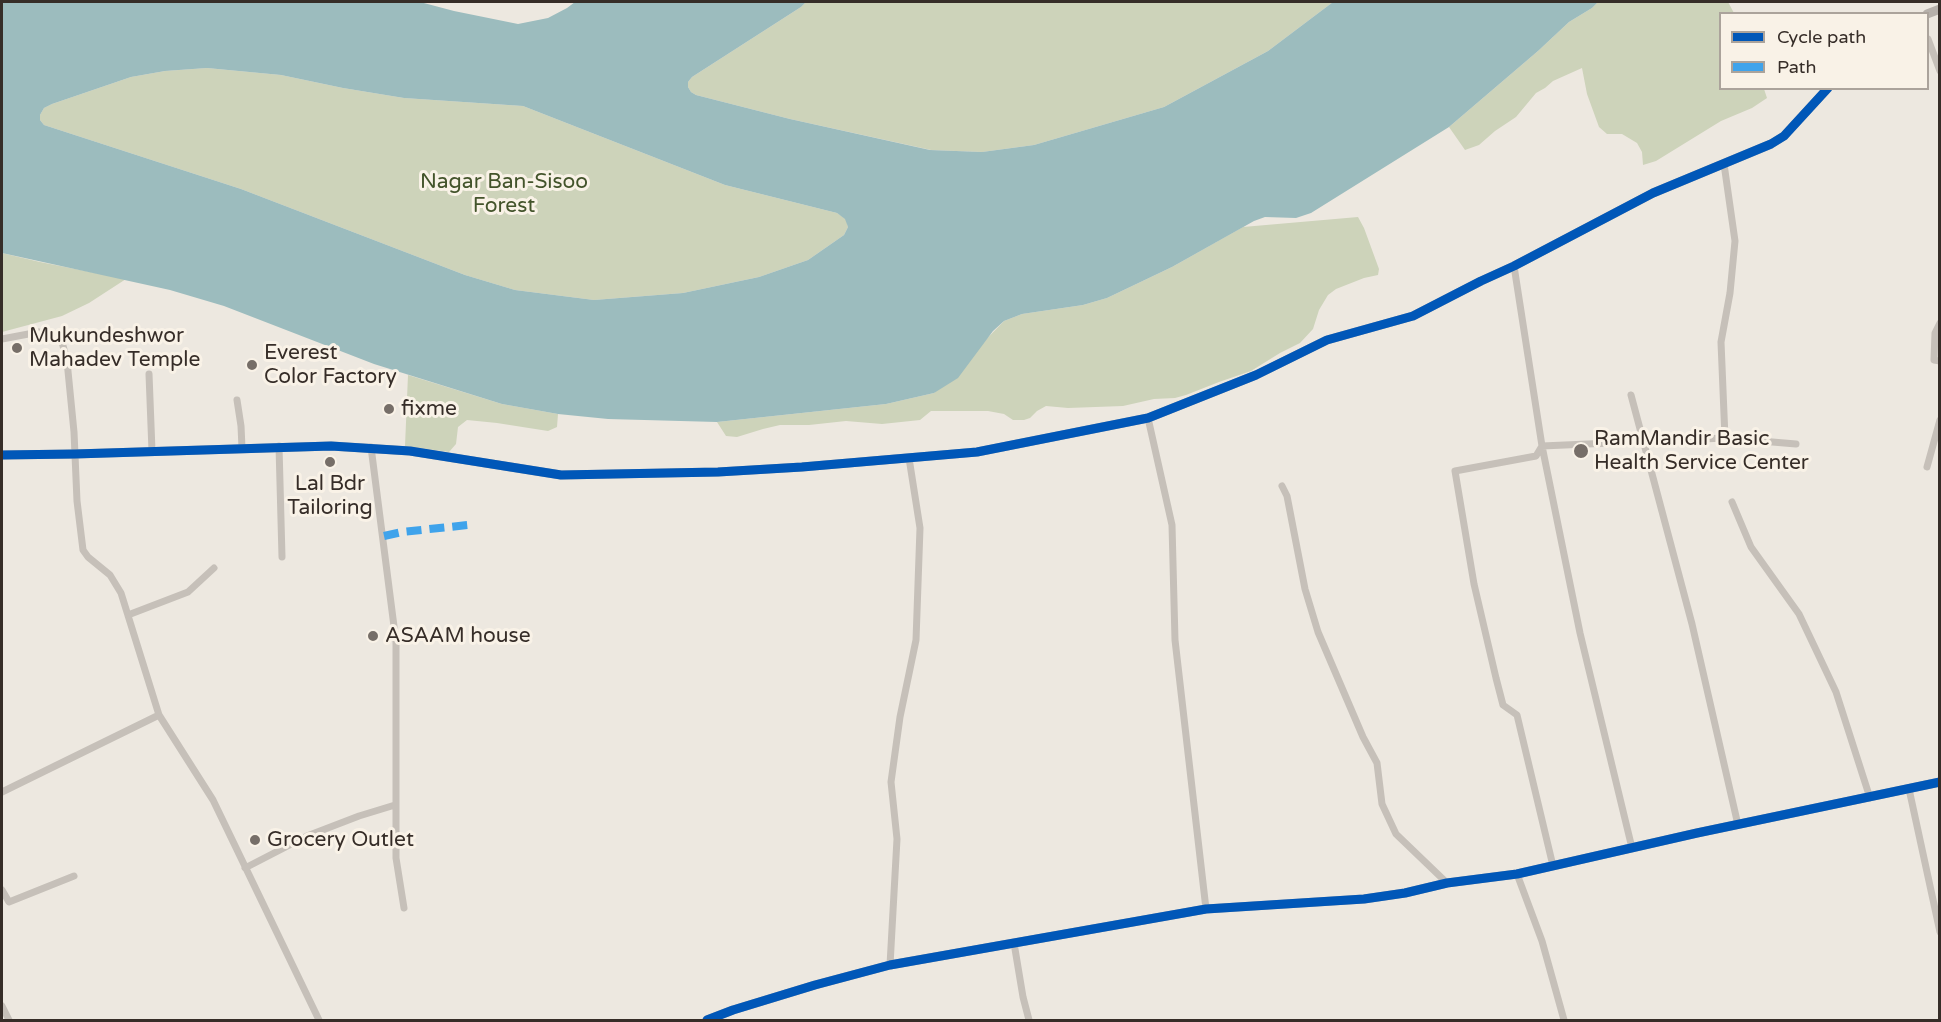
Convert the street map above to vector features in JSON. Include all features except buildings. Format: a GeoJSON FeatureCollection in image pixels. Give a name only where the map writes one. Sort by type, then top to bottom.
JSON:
{"type":"FeatureCollection","features":[{"type":"Feature","properties":{"kind":"street"},"geometry":{"type":"LineString","coordinates":[[1929,42],[1940,71]]}},
{"type":"Feature","properties":{"kind":"street"},"geometry":{"type":"LineString","coordinates":[[2,455],[331,446],[410,451],[574,476],[730,471],[977,452],[1148,418],[1262,373],[1327,340],[1413,316],[1481,280],[1515,266],[1653,193],[1771,144],[1784,136],[1826,90]]}},
{"type":"Feature","properties":{"kind":"street"},"geometry":{"type":"LineString","coordinates":[[1724,164],[1735,241],[1730,293],[1721,342],[1725,438]]}},
{"type":"Feature","properties":{"kind":"street"},"geometry":{"type":"LineString","coordinates":[[1515,266],[1542,446],[1580,633],[1632,848]]}},
{"type":"Feature","properties":{"kind":"street"},"geometry":{"type":"LineString","coordinates":[[1940,323],[1935,333],[1934,360],[1940,361]]}},
{"type":"Feature","properties":{"kind":"street"},"geometry":{"type":"LineString","coordinates":[[2,339],[39,333],[57,336],[62,342],[68,361],[78,511],[83,550],[88,557],[103,568],[121,593],[159,715],[213,800],[319,1020]]}},
{"type":"Feature","properties":{"kind":"street"},"geometry":{"type":"LineString","coordinates":[[149,374],[152,451]]}},
{"type":"Feature","properties":{"kind":"street"},"geometry":{"type":"LineString","coordinates":[[1630,394],[1692,624],[1738,825]]}},
{"type":"Feature","properties":{"kind":"street"},"geometry":{"type":"LineString","coordinates":[[237,400],[242,448]]}},
{"type":"Feature","properties":{"kind":"street"},"geometry":{"type":"LineString","coordinates":[[1148,418],[1172,525],[1176,640],[1206,909]]}},
{"type":"Feature","properties":{"kind":"street"},"geometry":{"type":"LineString","coordinates":[[1927,467],[1940,420]]}},
{"type":"Feature","properties":{"kind":"street"},"geometry":{"type":"LineString","coordinates":[[1542,446],[1725,438],[1796,444]]}},
{"type":"Feature","properties":{"kind":"street"},"geometry":{"type":"LineString","coordinates":[[279,446],[282,557]]}},
{"type":"Feature","properties":{"kind":"street"},"geometry":{"type":"LineString","coordinates":[[1542,446],[1536,456],[1455,471],[1474,584],[1496,678],[1503,705],[1517,716],[1552,866]]}},
{"type":"Feature","properties":{"kind":"street"},"geometry":{"type":"LineString","coordinates":[[371,447],[396,642],[396,858],[404,908]]}},
{"type":"Feature","properties":{"kind":"street"},"geometry":{"type":"LineString","coordinates":[[890,965],[897,839],[891,782],[900,717],[917,629],[920,528],[909,458]]}},
{"type":"Feature","properties":{"kind":"street"},"geometry":{"type":"LineString","coordinates":[[1282,486],[1287,496],[1305,589],[1318,632],[1363,737],[1377,763],[1382,804],[1396,834],[1447,883]]}},
{"type":"Feature","properties":{"kind":"street"},"geometry":{"type":"LineString","coordinates":[[1732,502],[1751,548],[1799,614],[1818,653],[1836,692],[1870,798]]}},
{"type":"Feature","properties":{"kind":"street"},"geometry":{"type":"LineString","coordinates":[[128,615],[188,592],[214,568]]}},
{"type":"Feature","properties":{"kind":"street"},"geometry":{"type":"LineString","coordinates":[[2,792],[159,715]]}},
{"type":"Feature","properties":{"kind":"street"},"geometry":{"type":"LineString","coordinates":[[707,1020],[815,985],[890,965],[1206,909],[1364,900],[1447,883],[1516,874],[1940,782]]}},
{"type":"Feature","properties":{"kind":"street"},"geometry":{"type":"LineString","coordinates":[[1909,789],[1940,932]]}},
{"type":"Feature","properties":{"kind":"street"},"geometry":{"type":"LineString","coordinates":[[245,868],[307,836],[359,816],[395,806]]}},
{"type":"Feature","properties":{"kind":"street"},"geometry":{"type":"LineString","coordinates":[[1516,874],[1542,941],[1564,1020]]}},
{"type":"Feature","properties":{"kind":"street"},"geometry":{"type":"LineString","coordinates":[[2,891],[9,902],[74,876]]}},
{"type":"Feature","properties":{"kind":"street"},"geometry":{"type":"LineString","coordinates":[[1014,943],[1029,1020]]}},
{"type":"Feature","properties":{"kind":"street"},"geometry":{"type":"LineString","coordinates":[[2,1006],[9,1020]]}},
{"type":"Feature","properties":{"kind":"green space"},"geometry":{"type":"Polygon","coordinates":[[[806,2],[1333,2],[1268,51],[1164,107],[1034,145],[982,152],[931,150],[790,119],[691,92],[688,82],[692,77],[806,2]]]}},
{"type":"Feature","properties":{"kind":"green space"},"geometry":{"type":"Polygon","coordinates":[[[1598,2],[1728,2],[1733,12],[1719,12],[1719,90],[1764,90],[1767,98],[1752,108],[1721,121],[1656,161],[1643,165],[1642,152],[1637,143],[1622,134],[1607,134],[1599,127],[1587,94],[1582,68],[1553,81],[1536,93],[1516,117],[1479,145],[1465,150],[1449,127],[1569,22],[1598,2]]]}},
{"type":"Feature","properties":{"kind":"green space","name":"Nagar Ban-Sisoo Forest"},"geometry":{"type":"Polygon","coordinates":[[[207,68],[281,75],[404,98],[523,106],[725,185],[837,213],[846,219],[848,227],[844,235],[808,260],[759,277],[683,293],[594,300],[515,290],[465,275],[241,189],[44,125],[40,120],[44,108],[52,104],[131,77],[165,71],[207,68]]]}},
{"type":"Feature","properties":{"kind":"green space"},"geometry":{"type":"Polygon","coordinates":[[[1358,217],[1379,269],[1378,275],[1336,289],[1328,295],[1319,310],[1313,329],[1300,343],[1251,371],[1186,395],[1123,406],[1068,408],[1046,406],[1024,420],[1013,420],[1004,414],[988,411],[931,411],[920,420],[882,424],[846,421],[780,425],[737,437],[726,436],[717,422],[886,404],[934,393],[1004,321],[1022,314],[1083,305],[1107,298],[1172,267],[1243,227],[1358,217]]]}},
{"type":"Feature","properties":{"kind":"green space"},"geometry":{"type":"Polygon","coordinates":[[[2,253],[126,279],[89,303],[62,316],[2,332],[2,253]]]}},
{"type":"Feature","properties":{"kind":"green space"},"geometry":{"type":"Polygon","coordinates":[[[408,375],[502,404],[558,414],[557,427],[548,431],[467,420],[458,427],[456,444],[449,452],[405,446],[408,375]]]}},
{"type":"Feature","properties":{"kind":"water"},"geometry":{"type":"Polygon","coordinates":[[[2,2],[420,2],[518,24],[548,18],[575,2],[806,2],[692,77],[688,82],[691,92],[790,119],[930,150],[982,152],[1034,145],[1164,107],[1268,51],[1333,2],[1598,2],[1569,22],[1449,127],[1311,213],[1296,218],[1265,217],[1254,221],[1172,267],[1107,298],[1083,305],[1022,314],[1004,321],[993,331],[958,378],[934,393],[886,404],[717,422],[608,419],[558,414],[502,404],[374,364],[224,306],[170,290],[2,253],[2,2]],[[207,68],[165,71],[131,77],[52,104],[44,108],[40,120],[44,125],[241,189],[465,275],[515,290],[594,300],[683,293],[759,277],[808,260],[844,235],[848,227],[845,219],[837,213],[725,185],[523,106],[404,98],[281,75],[207,68]]]}},
{"type":"Feature","properties":{"kind":"marked path"},"geometry":{"type":"LineString","coordinates":[[384,536],[468,525]]}},
{"type":"Feature","properties":{"kind":"cycle path"},"geometry":{"type":"LineString","coordinates":[[2,455],[331,446],[410,451],[561,475],[718,472],[977,452],[1148,418],[1256,375],[1327,340],[1413,316],[1653,193],[1771,144],[1784,136],[1826,90]]}},
{"type":"Feature","properties":{"kind":"cycle path"},"geometry":{"type":"LineString","coordinates":[[707,1020],[815,985],[890,965],[1206,909],[1364,899],[1405,893],[1447,883],[1517,874],[1697,833],[1940,782]]}},
{"type":"Feature","properties":{"kind":"place","name":"Mukundeshwor Mahadev Temple"},"geometry":{"type":"Point","coordinates":[17,348]}},
{"type":"Feature","properties":{"kind":"place","name":"Everest Color Factory"},"geometry":{"type":"Point","coordinates":[252,365]}},
{"type":"Feature","properties":{"kind":"place","name":"fixme"},"geometry":{"type":"Point","coordinates":[389,409]}},
{"type":"Feature","properties":{"kind":"place","name":"RamMandir Basic Health Service Center"},"geometry":{"type":"Point","coordinates":[1581,451]}},
{"type":"Feature","properties":{"kind":"place","name":"Lal Bdr Tailoring"},"geometry":{"type":"Point","coordinates":[330,462]}},
{"type":"Feature","properties":{"kind":"place","name":"ASAAM house"},"geometry":{"type":"Point","coordinates":[373,636]}},
{"type":"Feature","properties":{"kind":"place","name":"Grocery Outlet"},"geometry":{"type":"Point","coordinates":[255,840]}}]}
